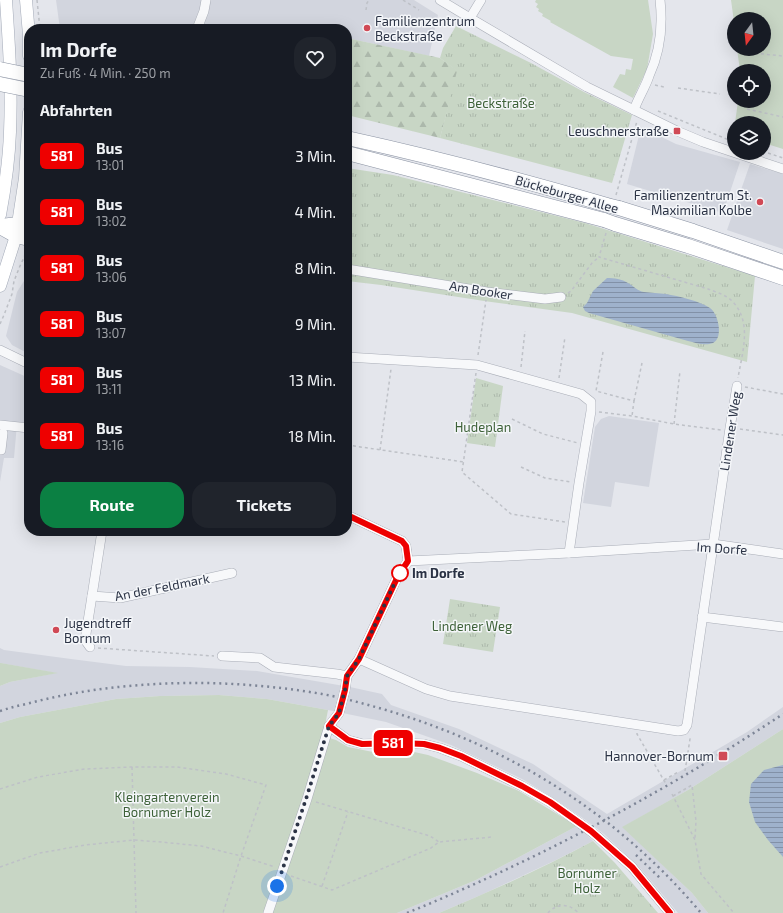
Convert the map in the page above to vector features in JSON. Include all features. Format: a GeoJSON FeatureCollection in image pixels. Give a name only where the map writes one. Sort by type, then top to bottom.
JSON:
{"type":"FeatureCollection","features":[{"type":"Feature","properties":{"kind":"highway"},"geometry":{"type":"LineString","coordinates":[[0,69],[24,74]]}},
{"type":"Feature","properties":{"kind":"highway"},"geometry":{"type":"LineString","coordinates":[[0,84],[24,89]]}},
{"type":"Feature","properties":{"kind":"highway","name":"Bückeburger Allee"},"geometry":{"type":"LineString","coordinates":[[352,139],[614,203],[783,262]]}},
{"type":"Feature","properties":{"kind":"highway","name":"Bückeburger Allee"},"geometry":{"type":"LineString","coordinates":[[352,154],[688,246],[783,278]]}},
{"type":"Feature","properties":{"kind":"highway"},"geometry":{"type":"LineString","coordinates":[[352,161],[371,165],[389,164]]}},
{"type":"Feature","properties":{"kind":"highway"},"geometry":{"type":"LineString","coordinates":[[0,227],[24,234]]}},
{"type":"Feature","properties":{"kind":"main road"},"geometry":{"type":"LineString","coordinates":[[0,215],[6,179],[10,134],[11,79],[6,0]]}},
{"type":"Feature","properties":{"kind":"main road"},"geometry":{"type":"LineString","coordinates":[[26,0],[28,24]]}},
{"type":"Feature","properties":{"kind":"main road"},"geometry":{"type":"LineString","coordinates":[[0,286],[24,234]]}},
{"type":"Feature","properties":{"kind":"street"},"geometry":{"type":"LineString","coordinates":[[199,24],[206,0]]}},
{"type":"Feature","properties":{"kind":"street"},"geometry":{"type":"LineString","coordinates":[[440,0],[587,87],[703,142],[783,169]]}},
{"type":"Feature","properties":{"kind":"street"},"geometry":{"type":"LineString","coordinates":[[470,18],[481,0]]}},
{"type":"Feature","properties":{"kind":"street"},"geometry":{"type":"LineString","coordinates":[[634,110],[649,77],[659,46],[661,29],[660,0]]}},
{"type":"Feature","properties":{"kind":"street","name":"Am Booker"},"geometry":{"type":"LineString","coordinates":[[352,270],[487,292],[545,299],[561,297]]}},
{"type":"Feature","properties":{"kind":"street"},"geometry":{"type":"LineString","coordinates":[[0,350],[24,361]]}},
{"type":"Feature","properties":{"kind":"street"},"geometry":{"type":"LineString","coordinates":[[352,357],[477,365],[581,394],[591,402],[591,411],[569,553]]}},
{"type":"Feature","properties":{"kind":"street","name":"Lindener Weg"},"geometry":{"type":"LineString","coordinates":[[684,730],[686,725],[737,386]]}},
{"type":"Feature","properties":{"kind":"street"},"geometry":{"type":"LineString","coordinates":[[0,450],[2,429],[24,428]]}},
{"type":"Feature","properties":{"kind":"street"},"geometry":{"type":"LineString","coordinates":[[268,913],[329,726],[339,713],[347,676],[359,659],[398,576],[408,561],[406,546],[402,541],[352,517]]}},
{"type":"Feature","properties":{"kind":"street"},"geometry":{"type":"LineString","coordinates":[[90,647],[85,640],[101,536]]}},
{"type":"Feature","properties":{"kind":"street","name":"Im Dorfe"},"geometry":{"type":"LineString","coordinates":[[408,561],[713,544],[783,554]]}},
{"type":"Feature","properties":{"kind":"street","name":"An der Feldmark"},"geometry":{"type":"LineString","coordinates":[[92,596],[120,598],[232,573]]}},
{"type":"Feature","properties":{"kind":"street"},"geometry":{"type":"LineString","coordinates":[[702,617],[783,628]]}},
{"type":"Feature","properties":{"kind":"street"},"geometry":{"type":"LineString","coordinates":[[222,656],[260,658],[274,667],[347,676]]}},
{"type":"Feature","properties":{"kind":"street"},"geometry":{"type":"LineString","coordinates":[[359,659],[426,689],[450,696],[678,731],[684,730]]}},
{"type":"Feature","properties":{"kind":"street"},"geometry":{"type":"LineString","coordinates":[[329,726],[348,740],[362,744],[424,744],[440,748],[461,756],[522,786],[550,802],[598,837],[632,867],[670,913]]}},
{"type":"Feature","properties":{"kind":"path"},"geometry":{"type":"LineString","coordinates":[[37,0],[39,24]]}},
{"type":"Feature","properties":{"kind":"path"},"geometry":{"type":"LineString","coordinates":[[366,10],[369,0]]}},
{"type":"Feature","properties":{"kind":"path"},"geometry":{"type":"LineString","coordinates":[[403,0],[419,10]]}},
{"type":"Feature","properties":{"kind":"path"},"geometry":{"type":"LineString","coordinates":[[771,55],[783,56]]}},
{"type":"Feature","properties":{"kind":"path"},"geometry":{"type":"LineString","coordinates":[[678,88],[720,94]]}},
{"type":"Feature","properties":{"kind":"path"},"geometry":{"type":"LineString","coordinates":[[654,109],[727,139]]}},
{"type":"Feature","properties":{"kind":"path"},"geometry":{"type":"LineString","coordinates":[[747,109],[783,117]]}},
{"type":"Feature","properties":{"kind":"path"},"geometry":{"type":"LineString","coordinates":[[614,203],[637,120],[634,110]]}},
{"type":"Feature","properties":{"kind":"path"},"geometry":{"type":"LineString","coordinates":[[771,154],[783,158]]}},
{"type":"Feature","properties":{"kind":"path"},"geometry":{"type":"LineString","coordinates":[[561,297],[571,291],[592,263],[599,257],[608,225]]}},
{"type":"Feature","properties":{"kind":"path"},"geometry":{"type":"LineString","coordinates":[[0,324],[24,257]]}},
{"type":"Feature","properties":{"kind":"path","name":"Lindener Weg"},"geometry":{"type":"LineString","coordinates":[[599,257],[708,289],[732,300],[742,316],[745,327],[745,339],[737,386]]}},
{"type":"Feature","properties":{"kind":"path"},"geometry":{"type":"LineString","coordinates":[[487,292],[462,472],[511,514],[573,523]]}},
{"type":"Feature","properties":{"kind":"path"},"geometry":{"type":"LineString","coordinates":[[520,377],[525,331]]}},
{"type":"Feature","properties":{"kind":"path"},"geometry":{"type":"LineString","coordinates":[[557,388],[565,337]]}},
{"type":"Feature","properties":{"kind":"path"},"geometry":{"type":"LineString","coordinates":[[603,352],[596,391],[634,401]]}},
{"type":"Feature","properties":{"kind":"path"},"geometry":{"type":"LineString","coordinates":[[380,450],[392,360]]}},
{"type":"Feature","properties":{"kind":"path"},"geometry":{"type":"LineString","coordinates":[[632,416],[642,363]]}},
{"type":"Feature","properties":{"kind":"path"},"geometry":{"type":"LineString","coordinates":[[674,424],[680,371]]}},
{"type":"Feature","properties":{"kind":"path"},"geometry":{"type":"LineString","coordinates":[[737,386],[783,394]]}},
{"type":"Feature","properties":{"kind":"path"},"geometry":{"type":"LineString","coordinates":[[591,411],[632,416],[674,424],[783,435]]}},
{"type":"Feature","properties":{"kind":"path"},"geometry":{"type":"LineString","coordinates":[[512,418],[543,434],[585,444]]}},
{"type":"Feature","properties":{"kind":"path"},"geometry":{"type":"LineString","coordinates":[[352,446],[464,462]]}},
{"type":"Feature","properties":{"kind":"path"},"geometry":{"type":"LineString","coordinates":[[521,467],[545,478],[579,483]]}},
{"type":"Feature","properties":{"kind":"path"},"geometry":{"type":"LineString","coordinates":[[90,647],[222,656]]}},
{"type":"Feature","properties":{"kind":"path"},"geometry":{"type":"LineString","coordinates":[[639,725],[637,734],[666,784]]}},
{"type":"Feature","properties":{"kind":"path"},"geometry":{"type":"LineString","coordinates":[[684,730],[690,739],[685,770]]}},
{"type":"Feature","properties":{"kind":"path"},"geometry":{"type":"LineString","coordinates":[[0,789],[38,777],[85,769],[132,767],[177,767],[226,774],[266,785],[223,913]]}},
{"type":"Feature","properties":{"kind":"path"},"geometry":{"type":"LineString","coordinates":[[132,767],[136,913]]}},
{"type":"Feature","properties":{"kind":"path"},"geometry":{"type":"LineString","coordinates":[[664,780],[678,772]]}},
{"type":"Feature","properties":{"kind":"path"},"geometry":{"type":"LineString","coordinates":[[695,840],[672,795],[692,785],[696,821],[695,840],[701,874],[734,913]]}},
{"type":"Feature","properties":{"kind":"path"},"geometry":{"type":"LineString","coordinates":[[306,799],[430,836],[439,842]]}},
{"type":"Feature","properties":{"kind":"path"},"geometry":{"type":"LineString","coordinates":[[322,886],[348,812]]}},
{"type":"Feature","properties":{"kind":"path"},"geometry":{"type":"LineString","coordinates":[[0,867],[40,853],[85,844],[134,840],[201,846],[241,856],[332,890],[431,848],[439,842],[492,837]]}},
{"type":"Feature","properties":{"kind":"path"},"geometry":{"type":"LineString","coordinates":[[548,913],[551,909],[559,906],[567,906],[579,913]]}},
{"type":"Feature","properties":{"kind":"shaded area"},"geometry":{"type":"Polygon","coordinates":[[[56,0],[414,0],[438,15],[429,56],[352,39],[352,24],[59,24],[56,0]]]}},
{"type":"Feature","properties":{"kind":"shaded area"},"geometry":{"type":"Polygon","coordinates":[[[641,127],[676,144],[727,158],[727,160],[740,162],[723,213],[627,184],[641,127]]]}},
{"type":"Feature","properties":{"kind":"shaded area","name":"Familienzentrum St. Maximilian Kolbe"},"geometry":{"type":"Polygon","coordinates":[[[750,164],[783,174],[783,249],[727,230],[750,164]]]}},
{"type":"Feature","properties":{"kind":"shaded area"},"geometry":{"type":"Polygon","coordinates":[[[24,281],[24,351],[12,345],[6,336],[17,292],[24,281]]]}},
{"type":"Feature","properties":{"kind":"shaded area"},"geometry":{"type":"Polygon","coordinates":[[[0,365],[24,376],[24,425],[17,424],[14,458],[4,458],[0,482],[0,365]]]}},
{"type":"Feature","properties":{"kind":"shaded area"},"geometry":{"type":"Polygon","coordinates":[[[609,416],[659,423],[649,487],[615,482],[611,507],[583,503],[595,427],[601,419],[609,416]]]}},
{"type":"Feature","properties":{"kind":"shaded area"},"geometry":{"type":"Polygon","coordinates":[[[0,648],[4,650],[126,666],[190,667],[257,671],[382,694],[391,705],[459,729],[533,764],[607,814],[747,732],[783,707],[783,729],[688,790],[623,827],[692,893],[708,913],[678,913],[641,869],[604,834],[587,821],[524,780],[451,745],[386,722],[267,699],[219,695],[160,696],[116,699],[20,717],[0,723],[0,686],[10,682],[56,673],[0,663],[0,648]]]}},
{"type":"Feature","properties":{"kind":"shaded area"},"geometry":{"type":"Polygon","coordinates":[[[577,826],[593,841],[556,860],[439,913],[397,913],[476,880],[577,826]]]}},
{"type":"Feature","properties":{"kind":"green space"},"geometry":{"type":"Polygon","coordinates":[[[536,0],[648,0],[653,34],[647,69],[633,98],[613,87],[620,74],[625,75],[626,69],[631,70],[633,59],[611,56],[550,22],[551,21],[542,16],[543,14],[538,11],[539,9],[536,7],[538,4],[535,2],[536,0]]]}},
{"type":"Feature","properties":{"kind":"green space"},"geometry":{"type":"Polygon","coordinates":[[[731,0],[783,0],[783,149],[771,145],[771,116],[736,116],[737,108],[771,108],[771,64],[739,64],[738,56],[771,56],[771,12],[733,12],[731,0]]]}},
{"type":"Feature","properties":{"kind":"green space","name":"Beckstraße"},"geometry":{"type":"Polygon","coordinates":[[[456,26],[632,115],[612,183],[440,138],[457,71],[440,58],[443,48],[456,26]]]}},
{"type":"Feature","properties":{"kind":"green space"},"geometry":{"type":"Polygon","coordinates":[[[352,39],[440,58],[458,71],[440,138],[352,116],[352,39]]]}},
{"type":"Feature","properties":{"kind":"green space"},"geometry":{"type":"Polygon","coordinates":[[[352,169],[393,175],[585,223],[755,276],[747,362],[572,313],[352,282],[352,169]]]}},
{"type":"Feature","properties":{"kind":"green space","name":"Hudeplan"},"geometry":{"type":"Polygon","coordinates":[[[476,378],[503,386],[495,447],[467,443],[476,378]]]}},
{"type":"Feature","properties":{"kind":"green space","name":"Lindener Weg"},"geometry":{"type":"Polygon","coordinates":[[[450,599],[500,607],[493,652],[443,644],[450,599]]]}},
{"type":"Feature","properties":{"kind":"green space"},"geometry":{"type":"Polygon","coordinates":[[[0,663],[58,673],[10,682],[0,686],[0,663]]]}},
{"type":"Feature","properties":{"kind":"green space","name":"Kleingartenverein Bornumer Holz"},"geometry":{"type":"Polygon","coordinates":[[[219,695],[267,699],[328,710],[323,736],[336,740],[348,747],[373,752],[405,750],[428,755],[477,773],[519,791],[577,826],[476,880],[397,913],[0,913],[0,723],[20,717],[116,699],[160,696],[219,695]]]}},
{"type":"Feature","properties":{"kind":"green space"},"geometry":{"type":"Polygon","coordinates":[[[783,729],[783,913],[708,913],[692,893],[622,827],[688,790],[783,729]]]}},
{"type":"Feature","properties":{"kind":"green space","name":"Bornumer Holz"},"geometry":{"type":"Polygon","coordinates":[[[593,841],[615,863],[658,913],[439,913],[517,879],[593,841]]]}},
{"type":"Feature","properties":{"kind":"water"},"geometry":{"type":"Polygon","coordinates":[[[607,278],[623,281],[630,284],[637,290],[677,296],[706,305],[713,311],[719,326],[716,340],[710,344],[697,343],[585,311],[583,307],[587,303],[593,291],[607,278]]]}},
{"type":"Feature","properties":{"kind":"water"},"geometry":{"type":"Polygon","coordinates":[[[783,765],[783,857],[755,822],[749,802],[751,784],[764,770],[783,765]]]}},
{"type":"Feature","properties":{"kind":"railway"},"geometry":{"type":"LineString","coordinates":[[0,711],[16,706],[77,693],[129,686],[178,683],[274,687],[322,694],[362,703],[432,725],[476,743],[518,764],[559,788],[598,815],[634,845],[669,877],[701,913]]}},
{"type":"Feature","properties":{"kind":"railway"},"geometry":{"type":"LineString","coordinates":[[407,913],[553,847],[647,797],[738,743],[783,714]]}},
{"type":"Feature","properties":{"kind":"railway"},"geometry":{"type":"LineString","coordinates":[[636,855],[661,879]]}},
{"type":"Feature","properties":{"kind":"bus line","name":"581"},"geometry":{"type":"LineString","coordinates":[[352,517],[402,541],[406,546],[408,561],[398,576],[359,659],[347,676],[339,713],[329,726],[348,740],[362,744],[424,744],[440,748],[498,773],[522,786],[550,802],[591,831],[632,867],[670,913]]}},
{"type":"Feature","properties":{"kind":"place","name":"Familienzentrum Beckstraße"},"geometry":{"type":"Point","coordinates":[367,28]}},
{"type":"Feature","properties":{"kind":"place","name":"Leuschnerstraße"},"geometry":{"type":"Point","coordinates":[677,131]}},
{"type":"Feature","properties":{"kind":"place","name":"Familienzentrum St. Maximilian Kolbe"},"geometry":{"type":"Point","coordinates":[760,202]}},
{"type":"Feature","properties":{"kind":"place","name":"Im Dorfe"},"geometry":{"type":"Point","coordinates":[400,573]}},
{"type":"Feature","properties":{"kind":"place","name":"Jugendtreff Bornum"},"geometry":{"type":"Point","coordinates":[56,630]}},
{"type":"Feature","properties":{"kind":"place","name":"Hannover-Bornum"},"geometry":{"type":"Point","coordinates":[723,756]}},
{"type":"Feature","properties":{"kind":"route"},"geometry":{"type":"LineString","coordinates":[[277,886],[329,726],[339,713],[347,676],[359,659],[400,573]]}}]}
